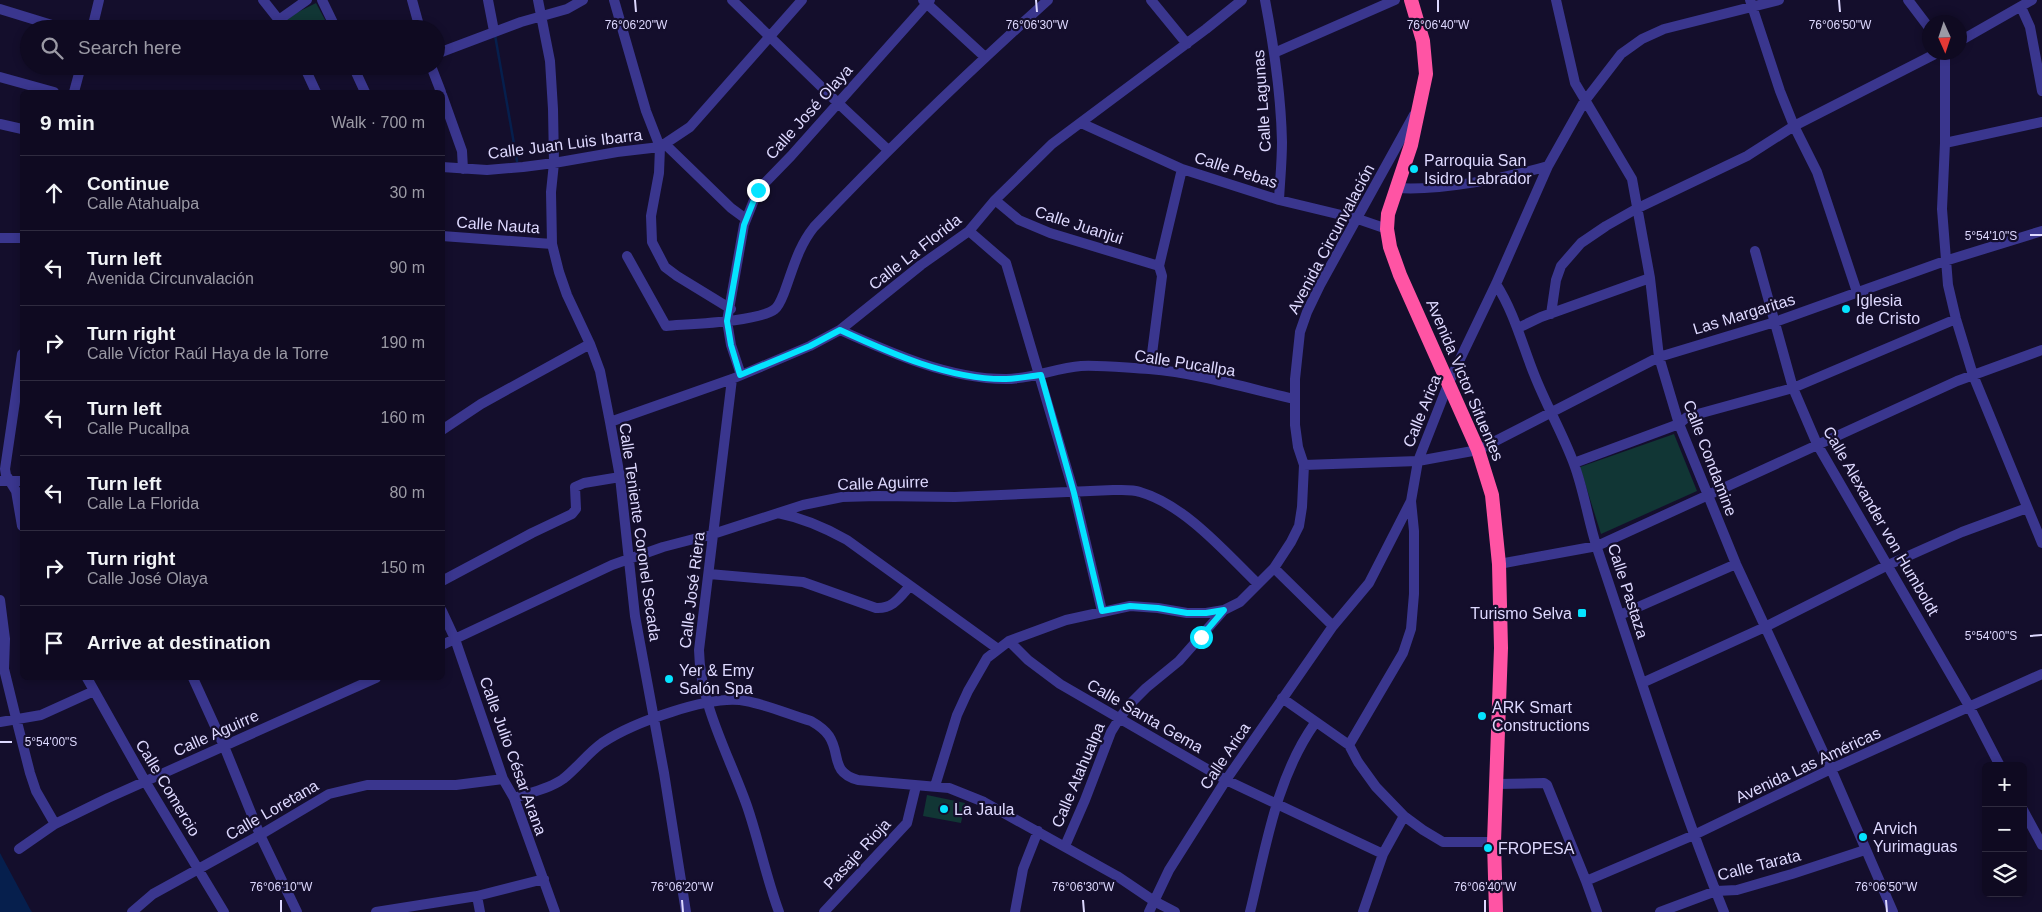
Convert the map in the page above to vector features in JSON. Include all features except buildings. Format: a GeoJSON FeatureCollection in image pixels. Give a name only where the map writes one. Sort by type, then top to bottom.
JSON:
{"type":"FeatureCollection","features":[{"type":"Feature","properties":{"kind":"highway","name":"Avenida Victor Sifuentes"},"geometry":{"type":"LineString","coordinates":[[1410,0],[1424,50],[1426,74],[1422,100],[1411,144],[1388,214],[1387,229],[1390,248],[1400,275],[1478,450],[1492,495],[1499,564],[1501,675],[1494,842],[1496,912]]}},
{"type":"Feature","properties":{"kind":"street"},"geometry":{"type":"LineString","coordinates":[[94,20],[99,0]]}},
{"type":"Feature","properties":{"kind":"street"},"geometry":{"type":"LineString","coordinates":[[262,0],[280,19],[307,0]]}},
{"type":"Feature","properties":{"kind":"street"},"geometry":{"type":"LineString","coordinates":[[322,0],[332,20]]}},
{"type":"Feature","properties":{"kind":"street"},"geometry":{"type":"LineString","coordinates":[[412,0],[418,20]]}},
{"type":"Feature","properties":{"kind":"street"},"geometry":{"type":"LineString","coordinates":[[488,0],[494,31]]}},
{"type":"Feature","properties":{"kind":"street","name":"Calle Teniente Coronel Secada"},"geometry":{"type":"LineString","coordinates":[[538,0],[550,61],[554,163],[551,192],[552,244],[567,294],[600,371],[620,477],[635,616],[686,912]]}},
{"type":"Feature","properties":{"kind":"street"},"geometry":{"type":"LineString","coordinates":[[445,50],[494,31],[567,9],[583,0]]}},
{"type":"Feature","properties":{"kind":"street"},"geometry":{"type":"LineString","coordinates":[[614,0],[646,111],[663,146],[731,208],[746,219]]}},
{"type":"Feature","properties":{"kind":"street"},"geometry":{"type":"LineString","coordinates":[[732,0],[888,150]]}},
{"type":"Feature","properties":{"kind":"street"},"geometry":{"type":"LineString","coordinates":[[730,309],[677,276],[665,267],[656,254],[652,242],[651,216],[663,146],[690,127],[802,0]]}},
{"type":"Feature","properties":{"kind":"street"},"geometry":{"type":"LineString","coordinates":[[627,256],[666,326],[727,321],[766,314],[776,308],[784,295],[797,254],[804,239],[814,227],[888,150],[984,57],[1048,0]]}},
{"type":"Feature","properties":{"kind":"street"},"geometry":{"type":"LineString","coordinates":[[1151,0],[1187,44]]}},
{"type":"Feature","properties":{"kind":"street","name":"Calle La Florida"},"geometry":{"type":"LineString","coordinates":[[610,422],[736,377],[810,346],[840,330],[921,265],[969,231],[995,200],[1052,144],[1187,44],[1242,0]]}},
{"type":"Feature","properties":{"kind":"street","name":"Calle Lagunas"},"geometry":{"type":"LineString","coordinates":[[1264,0],[1274,53],[1281,112],[1282,144],[1279,200]]}},
{"type":"Feature","properties":{"kind":"street"},"geometry":{"type":"LineString","coordinates":[[1274,53],[1395,0]]}},
{"type":"Feature","properties":{"kind":"street","name":"Calle Condamine"},"geometry":{"type":"LineString","coordinates":[[1556,0],[1575,83],[1584,102],[1632,179],[1650,278],[1658,357],[1678,424],[1736,564],[1831,769],[1893,912]]}},
{"type":"Feature","properties":{"kind":"street","name":"Calle Arica"},"geometry":{"type":"LineString","coordinates":[[1150,912],[1169,870],[1226,780],[1333,626],[1369,583],[1411,501],[1418,461],[1449,382],[1496,284],[1548,166],[1584,102],[1620,54],[1642,39],[1664,29],[1751,4],[1779,0]]}},
{"type":"Feature","properties":{"kind":"street"},"geometry":{"type":"LineString","coordinates":[[1908,0],[1922,18]]}},
{"type":"Feature","properties":{"kind":"street"},"geometry":{"type":"LineString","coordinates":[[1967,37],[2032,0]]}},
{"type":"Feature","properties":{"kind":"street"},"geometry":{"type":"LineString","coordinates":[[927,1],[984,57]]}},
{"type":"Feature","properties":{"kind":"street","name":"Calle José Olaya"},"geometry":{"type":"LineString","coordinates":[[736,377],[727,321],[746,219],[758,190],[838,103],[927,1]]}},
{"type":"Feature","properties":{"kind":"street"},"geometry":{"type":"LineString","coordinates":[[1751,4],[1780,91],[1794,126],[1817,172],[1856,292]]}},
{"type":"Feature","properties":{"kind":"street"},"geometry":{"type":"LineString","coordinates":[[2021,6],[2030,27],[2042,92]]}},
{"type":"Feature","properties":{"kind":"street"},"geometry":{"type":"LineString","coordinates":[[0,9],[36,20]]}},
{"type":"Feature","properties":{"kind":"street"},"geometry":{"type":"LineString","coordinates":[[1551,314],[1556,280],[1561,266],[1581,243],[1636,209],[1747,156],[1794,126],[1923,60]]}},
{"type":"Feature","properties":{"kind":"street"},"geometry":{"type":"LineString","coordinates":[[1945,60],[1945,143],[1942,209],[1948,285],[1956,320],[1974,375],[2042,543]]}},
{"type":"Feature","properties":{"kind":"street"},"geometry":{"type":"LineString","coordinates":[[75,90],[79,75]]}},
{"type":"Feature","properties":{"kind":"street"},"geometry":{"type":"LineString","coordinates":[[310,75],[315,90]]}},
{"type":"Feature","properties":{"kind":"street"},"geometry":{"type":"LineString","coordinates":[[357,75],[363,90]]}},
{"type":"Feature","properties":{"kind":"street"},"geometry":{"type":"LineString","coordinates":[[435,75],[440,90]]}},
{"type":"Feature","properties":{"kind":"street"},"geometry":{"type":"LineString","coordinates":[[0,77],[47,90]]}},
{"type":"Feature","properties":{"kind":"street","name":"Avenida Circunvalación"},"geometry":{"type":"LineString","coordinates":[[935,786],[957,715],[983,663],[998,648],[1036,630],[1102,611],[1130,606],[1187,613],[1206,613],[1224,610],[1240,602],[1274,568],[1299,526],[1302,506],[1304,465],[1298,447],[1294,399],[1300,332],[1307,312],[1422,100]]}},
{"type":"Feature","properties":{"kind":"street"},"geometry":{"type":"LineString","coordinates":[[445,103],[462,151],[463,169]]}},
{"type":"Feature","properties":{"kind":"street"},"geometry":{"type":"LineString","coordinates":[[1945,143],[2042,122]]}},
{"type":"Feature","properties":{"kind":"street","name":"Calle Pebas"},"geometry":{"type":"LineString","coordinates":[[1081,123],[1182,169],[1279,200],[1358,219],[1387,229]]}},
{"type":"Feature","properties":{"kind":"street"},"geometry":{"type":"LineString","coordinates":[[0,124],[20,129]]}},
{"type":"Feature","properties":{"kind":"street","name":"Calle Juan Luis Ibarra"},"geometry":{"type":"LineString","coordinates":[[445,167],[487,170],[554,163],[663,146]]}},
{"type":"Feature","properties":{"kind":"street"},"geometry":{"type":"LineString","coordinates":[[1397,188],[1416,189],[1461,183],[1524,173],[1548,166]]}},
{"type":"Feature","properties":{"kind":"street"},"geometry":{"type":"LineString","coordinates":[[1150,370],[1162,276],[1160,266],[1182,169]]}},
{"type":"Feature","properties":{"kind":"street","name":"Calle Juanjui"},"geometry":{"type":"LineString","coordinates":[[995,200],[1019,220],[1050,233],[1160,266]]}},
{"type":"Feature","properties":{"kind":"street"},"geometry":{"type":"LineString","coordinates":[[969,231],[1006,263],[1041,375],[1074,493],[1102,611]]}},
{"type":"Feature","properties":{"kind":"street","name":"Las Margaritas"},"geometry":{"type":"LineString","coordinates":[[1304,465],[1418,461],[1478,450],[1658,357],[1775,322],[1946,261],[2042,231]]}},
{"type":"Feature","properties":{"kind":"street","name":"Calle Nauta"},"geometry":{"type":"LineString","coordinates":[[445,236],[552,244]]}},
{"type":"Feature","properties":{"kind":"street"},"geometry":{"type":"LineString","coordinates":[[0,238],[20,238]]}},
{"type":"Feature","properties":{"kind":"street","name":"Calle Alexander von Humboldt"},"geometry":{"type":"LineString","coordinates":[[1755,251],[1794,388],[1817,444],[1888,565],[1998,762]]}},
{"type":"Feature","properties":{"kind":"street"},"geometry":{"type":"LineString","coordinates":[[1518,328],[1650,278]]}},
{"type":"Feature","properties":{"kind":"street","name":"Calle Pastaza"},"geometry":{"type":"LineString","coordinates":[[1496,284],[1518,328],[1550,412],[1574,463],[1597,546],[1642,683],[1694,836],[1724,912]]}},
{"type":"Feature","properties":{"kind":"street"},"geometry":{"type":"LineString","coordinates":[[1574,463],[1678,424],[1687,418],[1794,388],[1956,320]]}},
{"type":"Feature","properties":{"kind":"street","name":"Calle Pucallpa"},"geometry":{"type":"LineString","coordinates":[[840,330],[888,352],[922,364],[986,378],[1008,379],[1041,375],[1081,366],[1150,370],[1207,379],[1294,399]]}},
{"type":"Feature","properties":{"kind":"street"},"geometry":{"type":"LineString","coordinates":[[445,428],[481,404],[590,344]]}},
{"type":"Feature","properties":{"kind":"street"},"geometry":{"type":"LineString","coordinates":[[1499,564],[1597,546],[1707,493],[1957,381],[2042,350]]}},
{"type":"Feature","properties":{"kind":"street"},"geometry":{"type":"LineString","coordinates":[[5,481],[5,469],[20,368]]}},
{"type":"Feature","properties":{"kind":"street","name":"Calle José Riera"},"geometry":{"type":"LineString","coordinates":[[736,377],[713,534],[710,574],[699,650],[699,669],[707,703],[747,808],[768,882],[779,912]]}},
{"type":"Feature","properties":{"kind":"street"},"geometry":{"type":"LineString","coordinates":[[445,579],[572,514],[576,509],[575,487],[584,483],[620,477]]}},
{"type":"Feature","properties":{"kind":"street"},"geometry":{"type":"LineString","coordinates":[[5,481],[20,481]]}},
{"type":"Feature","properties":{"kind":"street"},"geometry":{"type":"LineString","coordinates":[[5,481],[16,488],[20,513]]}},
{"type":"Feature","properties":{"kind":"street","name":"Calle Aguirre"},"geometry":{"type":"LineString","coordinates":[[445,644],[630,559],[663,547],[713,534],[803,505],[842,497],[955,497],[1113,490],[1138,491],[1182,514],[1258,584]]}},
{"type":"Feature","properties":{"kind":"street"},"geometry":{"type":"LineString","coordinates":[[1349,745],[1403,653],[1411,628],[1414,594],[1414,531],[1411,501]]}},
{"type":"Feature","properties":{"kind":"street"},"geometry":{"type":"LineString","coordinates":[[1642,683],[1765,627],[1888,565],[1962,532],[2028,508]]}},
{"type":"Feature","properties":{"kind":"street"},"geometry":{"type":"LineString","coordinates":[[777,513],[820,525],[846,540],[998,648]]}},
{"type":"Feature","properties":{"kind":"street"},"geometry":{"type":"LineString","coordinates":[[1620,615],[1736,564]]}},
{"type":"Feature","properties":{"kind":"street"},"geometry":{"type":"LineString","coordinates":[[1274,568],[1333,626]]}},
{"type":"Feature","properties":{"kind":"street"},"geometry":{"type":"LineString","coordinates":[[710,574],[802,582],[876,608],[885,609],[892,606],[910,586]]}},
{"type":"Feature","properties":{"kind":"street"},"geometry":{"type":"LineString","coordinates":[[0,600],[6,639],[4,669],[16,718],[36,792],[56,824]]}},
{"type":"Feature","properties":{"kind":"street","name":"Calle Atahualpa"},"geometry":{"type":"LineString","coordinates":[[1065,846],[1111,732],[1119,719],[1130,704],[1146,688],[1179,662],[1224,610]]}},
{"type":"Feature","properties":{"kind":"street","name":"Calle Julio César Arana"},"geometry":{"type":"LineString","coordinates":[[445,617],[455,639],[504,779],[514,798],[555,912]]}},
{"type":"Feature","properties":{"kind":"street","name":"Calle Santa Gema"},"geometry":{"type":"LineString","coordinates":[[1009,642],[1028,660],[1060,684],[1226,780],[1383,854]]}},
{"type":"Feature","properties":{"kind":"street","name":"Avenida Las Américas"},"geometry":{"type":"LineString","coordinates":[[1586,881],[1694,836],[1831,769],[2042,674]]}},
{"type":"Feature","properties":{"kind":"street","name":"Calle Comercio"},"geometry":{"type":"LineString","coordinates":[[88,680],[145,781],[224,912]]}},
{"type":"Feature","properties":{"kind":"street"},"geometry":{"type":"LineString","coordinates":[[195,680],[260,835],[297,912]]}},
{"type":"Feature","properties":{"kind":"street","name":"Calle Aguirre"},"geometry":{"type":"LineString","coordinates":[[19,848],[56,824],[145,781],[372,680]]}},
{"type":"Feature","properties":{"kind":"street"},"geometry":{"type":"LineString","coordinates":[[0,722],[41,715],[94,691]]}},
{"type":"Feature","properties":{"kind":"street"},"geometry":{"type":"LineString","coordinates":[[1282,698],[1349,745],[1358,762],[1376,787],[1404,816],[1422,830],[1443,842],[1494,842]]}},
{"type":"Feature","properties":{"kind":"street"},"geometry":{"type":"LineString","coordinates":[[514,798],[562,780],[600,744],[621,731],[654,718],[707,703],[732,700],[746,701],[811,721],[820,726],[830,737],[842,772],[849,777],[858,780],[948,788],[984,802],[1065,846],[1175,912]]}},
{"type":"Feature","properties":{"kind":"street"},"geometry":{"type":"LineString","coordinates":[[1250,912],[1281,786],[1315,722]]}},
{"type":"Feature","properties":{"kind":"street","name":"Calle Loretana"},"geometry":{"type":"LineString","coordinates":[[132,912],[153,894],[260,835],[328,794],[367,785],[456,786],[504,779]]}},
{"type":"Feature","properties":{"kind":"street"},"geometry":{"type":"LineString","coordinates":[[1497,784],[1544,783],[1548,785],[1597,912]]}},
{"type":"Feature","properties":{"kind":"street","name":"Pasaje Rioja"},"geometry":{"type":"LineString","coordinates":[[824,912],[907,823],[916,786]]}},
{"type":"Feature","properties":{"kind":"street"},"geometry":{"type":"LineString","coordinates":[[1363,912],[1383,854],[1404,816]]}},
{"type":"Feature","properties":{"kind":"street"},"geometry":{"type":"LineString","coordinates":[[2027,817],[2042,845]]}},
{"type":"Feature","properties":{"kind":"street","name":"Calle Atahualpa"},"geometry":{"type":"LineString","coordinates":[[1015,912],[1023,869],[1038,831]]}},
{"type":"Feature","properties":{"kind":"street","name":"Calle Tarata"},"geometry":{"type":"LineString","coordinates":[[1660,912],[1716,891],[1737,890],[1865,850]]}},
{"type":"Feature","properties":{"kind":"street"},"geometry":{"type":"LineString","coordinates":[[376,912],[477,896],[544,879]]}},
{"type":"Feature","properties":{"kind":"street"},"geometry":{"type":"LineString","coordinates":[[477,896],[480,912]]}},
{"type":"Feature","properties":{"kind":"green space"},"geometry":{"type":"Polygon","coordinates":[[[316,3],[325,20],[287,20],[286,18],[316,3]]]}},
{"type":"Feature","properties":{"kind":"green space"},"geometry":{"type":"Polygon","coordinates":[[[1674,434],[1697,491],[1601,534],[1580,467],[1674,434]]]}},
{"type":"Feature","properties":{"kind":"green space","name":"La Jaula"},"geometry":{"type":"Polygon","coordinates":[[[927,795],[965,803],[961,823],[923,816],[927,795]]]}},
{"type":"Feature","properties":{"kind":"water"},"geometry":{"type":"Polygon","coordinates":[[[0,853],[30,909],[32,912],[0,912],[0,853]]]}},
{"type":"Feature","properties":{"kind":"waterway"},"geometry":{"type":"LineString","coordinates":[[495,35],[517,161]]}},
{"type":"Feature","properties":{"kind":"place","name":"Parroquia San Isidro Labrador"},"geometry":{"type":"Point","coordinates":[1414,169]}},
{"type":"Feature","properties":{"kind":"place","name":"Iglesia de Cristo"},"geometry":{"type":"Point","coordinates":[1846,309]}},
{"type":"Feature","properties":{"kind":"place","name":"Turismo Selva"},"geometry":{"type":"Point","coordinates":[1582,613]}},
{"type":"Feature","properties":{"kind":"place","name":"Yer & Emy Salón Spa"},"geometry":{"type":"Point","coordinates":[669,679]}},
{"type":"Feature","properties":{"kind":"place","name":"ARK Smart Constructions"},"geometry":{"type":"Point","coordinates":[1482,716]}},
{"type":"Feature","properties":{"kind":"place","name":"La Jaula"},"geometry":{"type":"Point","coordinates":[944,809]}},
{"type":"Feature","properties":{"kind":"place","name":"Arvich Yurimaguas"},"geometry":{"type":"Point","coordinates":[1863,837]}},
{"type":"Feature","properties":{"kind":"place","name":"FROPESA"},"geometry":{"type":"Point","coordinates":[1488,848]}},
{"type":"Feature","properties":{"kind":"route"},"geometry":{"type":"LineString","coordinates":[[758,190],[748,210],[744,225],[727,321],[731,345],[740,375],[810,346],[840,330],[888,352],[922,364],[954,372],[986,378],[1008,379],[1041,375],[1074,493],[1102,611],[1130,606],[1187,613],[1206,613],[1224,610],[1201,637]]}}]}
